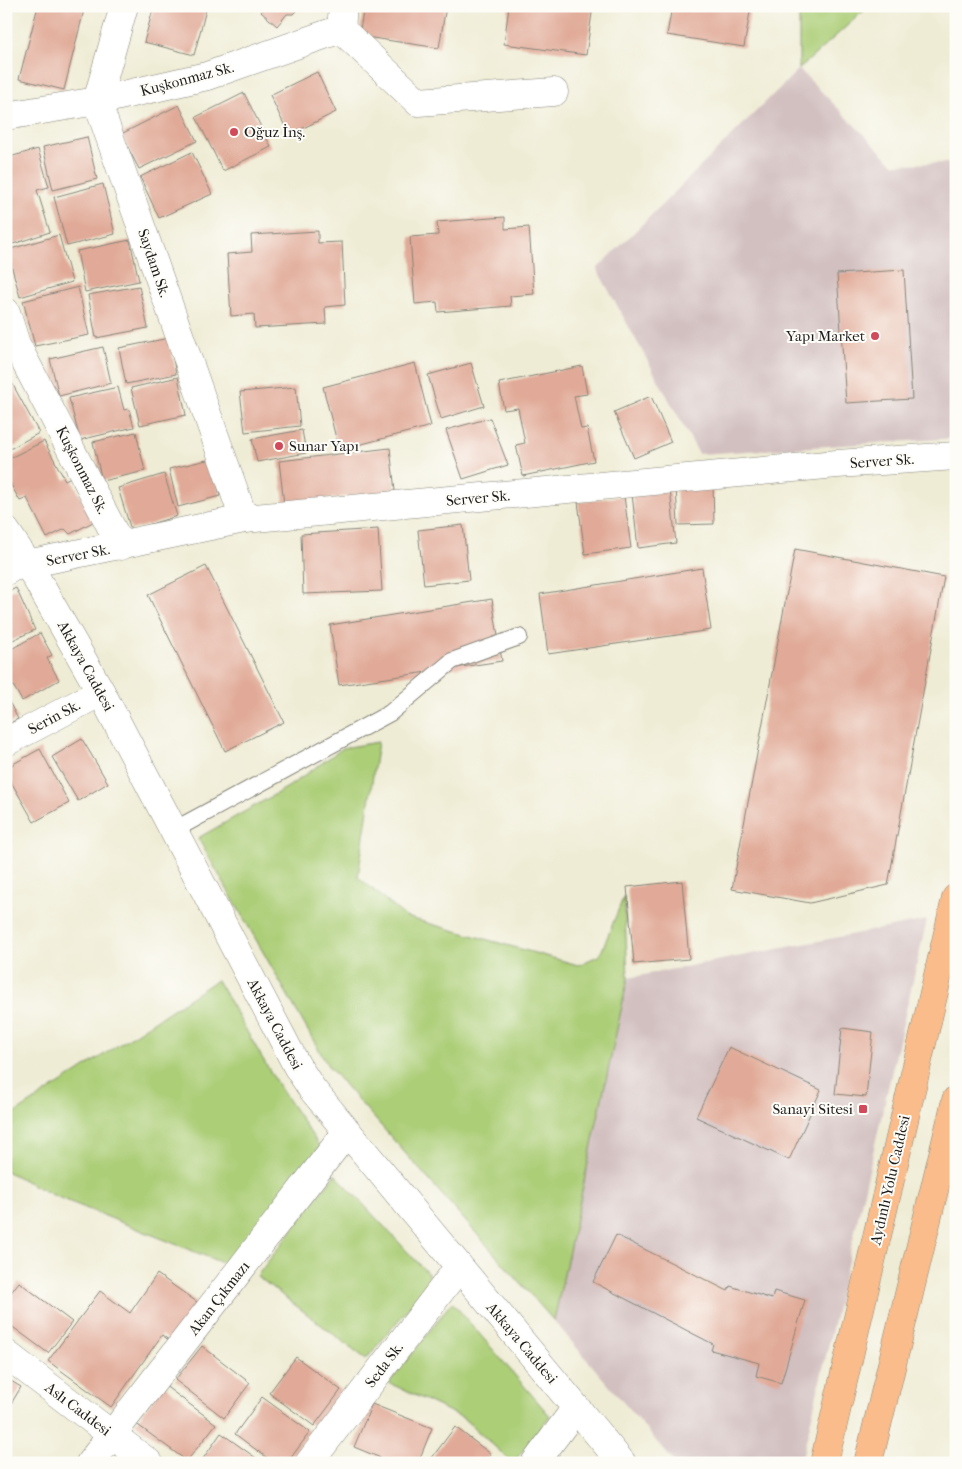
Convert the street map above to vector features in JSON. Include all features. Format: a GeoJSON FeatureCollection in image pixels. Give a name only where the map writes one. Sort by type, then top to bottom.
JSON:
{"type":"FeatureCollection","features":[{"type":"Feature","properties":{"kind":"main road","name":"Aydınlı Yolu Caddesi"},"geometry":{"type":"LineString","coordinates":[[824,1463],[956,898]]}},
{"type":"Feature","properties":{"kind":"main road"},"geometry":{"type":"LineString","coordinates":[[868,1463],[956,1100]]}},
{"type":"Feature","properties":{"kind":"street"},"geometry":{"type":"LineString","coordinates":[[97,101],[124,6]]}},
{"type":"Feature","properties":{"kind":"street"},"geometry":{"type":"LineString","coordinates":[[342,18],[418,102],[554,92]]}},
{"type":"Feature","properties":{"kind":"street","name":"Kuşkonmaz Sk."},"geometry":{"type":"LineString","coordinates":[[6,116],[97,101],[207,76],[342,18]]}},
{"type":"Feature","properties":{"kind":"street","name":"Saydam Sk."},"geometry":{"type":"LineString","coordinates":[[97,101],[244,519]]}},
{"type":"Feature","properties":{"kind":"street","name":"Kuşkonmaz Sk."},"geometry":{"type":"LineString","coordinates":[[6,312],[16,344],[121,546]]}},
{"type":"Feature","properties":{"kind":"street","name":"Server Sk."},"geometry":{"type":"LineString","coordinates":[[17,568],[244,519],[837,464],[956,456]]}},
{"type":"Feature","properties":{"kind":"street","name":"Akkaya Caddesi"},"geometry":{"type":"LineString","coordinates":[[6,531],[17,568],[102,692],[297,1066],[346,1133],[622,1463]]}},
{"type":"Feature","properties":{"kind":"street","name":"Serin Sk."},"geometry":{"type":"LineString","coordinates":[[6,742],[102,692]]}},
{"type":"Feature","properties":{"kind":"street","name":"Akan Çıkmazı"},"geometry":{"type":"LineString","coordinates":[[90,1463],[346,1133]]}},
{"type":"Feature","properties":{"kind":"street","name":"Seda Sk."},"geometry":{"type":"LineString","coordinates":[[309,1463],[458,1267]]}},
{"type":"Feature","properties":{"kind":"street","name":"Aslı Caddesi"},"geometry":{"type":"LineString","coordinates":[[6,1354],[149,1463]]}},
{"type":"Feature","properties":{"kind":"street"},"geometry":{"type":"LineString","coordinates":[[535,1463],[576,1408]]}},
{"type":"Feature","properties":{"kind":"lane"},"geometry":{"type":"LineString","coordinates":[[174,830],[390,713],[452,661],[519,637]]}},
{"type":"Feature","properties":{"kind":"shaded area"},"geometry":{"type":"Polygon","coordinates":[[[799,69],[893,164],[956,163],[956,438],[699,454],[597,269],[799,69]]]}},
{"type":"Feature","properties":{"kind":"shaded area"},"geometry":{"type":"Polygon","coordinates":[[[927,920],[801,1463],[675,1463],[554,1321],[628,978],[927,920]]]}},
{"type":"Feature","properties":{"kind":"green space"},"geometry":{"type":"Polygon","coordinates":[[[799,6],[869,6],[799,69],[799,6]]]}},
{"type":"Feature","properties":{"kind":"green space"},"geometry":{"type":"Polygon","coordinates":[[[378,742],[358,877],[406,917],[578,965],[600,955],[624,896],[628,978],[554,1321],[328,1066],[198,838],[288,787],[343,748],[378,742]]]}},
{"type":"Feature","properties":{"kind":"green space"},"geometry":{"type":"Polygon","coordinates":[[[217,980],[278,1085],[320,1147],[225,1264],[53,1195],[6,1171],[6,1119],[217,980]]]}},
{"type":"Feature","properties":{"kind":"green space"},"geometry":{"type":"Polygon","coordinates":[[[335,1174],[433,1279],[366,1359],[257,1276],[335,1174]]]}},
{"type":"Feature","properties":{"kind":"green space"},"geometry":{"type":"Polygon","coordinates":[[[452,1302],[550,1416],[513,1463],[463,1418],[389,1383],[452,1302]]]}},
{"type":"Feature","properties":{"kind":"building"},"geometry":{"type":"Polygon","coordinates":[[[38,6],[85,6],[64,90],[19,79],[38,6]]]}},
{"type":"Feature","properties":{"kind":"building"},"geometry":{"type":"Polygon","coordinates":[[[154,6],[207,6],[194,55],[144,42],[154,6]]]}},
{"type":"Feature","properties":{"kind":"building"},"geometry":{"type":"Polygon","coordinates":[[[265,6],[300,6],[293,14],[287,14],[277,26],[261,12],[265,6]]]}},
{"type":"Feature","properties":{"kind":"building"},"geometry":{"type":"Polygon","coordinates":[[[364,6],[446,6],[439,48],[359,36],[364,6]]]}},
{"type":"Feature","properties":{"kind":"building"},"geometry":{"type":"Polygon","coordinates":[[[509,6],[593,6],[586,55],[504,44],[509,6]]]}},
{"type":"Feature","properties":{"kind":"building"},"geometry":{"type":"Polygon","coordinates":[[[672,6],[751,6],[744,47],[667,35],[672,6]]]}},
{"type":"Feature","properties":{"kind":"building"},"geometry":{"type":"Polygon","coordinates":[[[317,72],[336,112],[289,135],[270,95],[317,72]]]}},
{"type":"Feature","properties":{"kind":"building","name":"Oğuz İnş."},"geometry":{"type":"Polygon","coordinates":[[[244,93],[271,147],[223,171],[196,117],[244,93]]]}},
{"type":"Feature","properties":{"kind":"building"},"geometry":{"type":"Polygon","coordinates":[[[179,105],[197,141],[139,169],[121,134],[179,105]]]}},
{"type":"Feature","properties":{"kind":"building"},"geometry":{"type":"Polygon","coordinates":[[[87,137],[97,179],[53,190],[43,147],[87,137]]]}},
{"type":"Feature","properties":{"kind":"building"},"geometry":{"type":"Polygon","coordinates":[[[38,149],[49,187],[37,190],[50,232],[13,244],[6,221],[6,158],[38,149]]]}},
{"type":"Feature","properties":{"kind":"building"},"geometry":{"type":"Polygon","coordinates":[[[192,152],[212,194],[159,218],[140,177],[192,152]]]}},
{"type":"Feature","properties":{"kind":"building"},"geometry":{"type":"Polygon","coordinates":[[[103,184],[115,234],[67,246],[54,197],[103,184]]]}},
{"type":"Feature","properties":{"kind":"building"},"geometry":{"type":"Polygon","coordinates":[[[505,217],[505,229],[529,227],[534,294],[510,296],[511,306],[438,312],[437,302],[415,304],[410,237],[438,235],[437,222],[505,217]]]}},
{"type":"Feature","properties":{"kind":"building"},"geometry":{"type":"Polygon","coordinates":[[[318,231],[318,243],[342,242],[345,305],[325,307],[326,324],[255,328],[254,314],[231,316],[227,254],[252,252],[251,235],[318,231]]]}},
{"type":"Feature","properties":{"kind":"building"},"geometry":{"type":"Polygon","coordinates":[[[59,235],[72,282],[20,297],[7,250],[59,235]]]}},
{"type":"Feature","properties":{"kind":"building"},"geometry":{"type":"Polygon","coordinates":[[[130,240],[139,281],[85,292],[77,251],[130,240]]]}},
{"type":"Feature","properties":{"kind":"building","name":"Yapı Market"},"geometry":{"type":"Polygon","coordinates":[[[904,270],[912,399],[846,403],[837,274],[904,270]]]}},
{"type":"Feature","properties":{"kind":"building"},"geometry":{"type":"Polygon","coordinates":[[[139,286],[148,328],[96,338],[88,295],[139,286]]]}},
{"type":"Feature","properties":{"kind":"building"},"geometry":{"type":"Polygon","coordinates":[[[78,287],[89,335],[35,346],[23,301],[78,287]]]}},
{"type":"Feature","properties":{"kind":"building"},"geometry":{"type":"Polygon","coordinates":[[[169,338],[176,374],[126,384],[119,348],[169,338]]]}},
{"type":"Feature","properties":{"kind":"building"},"geometry":{"type":"Polygon","coordinates":[[[103,347],[111,383],[59,396],[50,359],[103,347]]]}},
{"type":"Feature","properties":{"kind":"building"},"geometry":{"type":"Polygon","coordinates":[[[415,363],[431,426],[339,450],[323,387],[415,363]]]}},
{"type":"Feature","properties":{"kind":"building"},"geometry":{"type":"Polygon","coordinates":[[[471,363],[484,406],[441,419],[428,375],[471,363]]]}},
{"type":"Feature","properties":{"kind":"building"},"geometry":{"type":"Polygon","coordinates":[[[582,366],[587,394],[574,396],[581,429],[587,428],[594,461],[523,476],[516,445],[525,443],[518,408],[504,410],[499,383],[582,366]]]}},
{"type":"Feature","properties":{"kind":"building"},"geometry":{"type":"Polygon","coordinates":[[[6,372],[39,433],[6,451],[6,372]]]}},
{"type":"Feature","properties":{"kind":"building"},"geometry":{"type":"Polygon","coordinates":[[[178,377],[186,415],[140,425],[131,388],[178,377]]]}},
{"type":"Feature","properties":{"kind":"building"},"geometry":{"type":"Polygon","coordinates":[[[118,387],[124,410],[129,409],[134,427],[80,440],[69,398],[118,387]]]}},
{"type":"Feature","properties":{"kind":"building"},"geometry":{"type":"Polygon","coordinates":[[[296,387],[300,426],[245,432],[240,392],[296,387]]]}},
{"type":"Feature","properties":{"kind":"building"},"geometry":{"type":"Polygon","coordinates":[[[651,396],[671,442],[634,458],[614,412],[651,396]]]}},
{"type":"Feature","properties":{"kind":"building"},"geometry":{"type":"Polygon","coordinates":[[[490,418],[508,465],[463,479],[446,430],[490,418]]]}},
{"type":"Feature","properties":{"kind":"building","name":"Sunar Yapı"},"geometry":{"type":"Polygon","coordinates":[[[302,430],[306,453],[257,462],[252,439],[302,430]]]}},
{"type":"Feature","properties":{"kind":"building"},"geometry":{"type":"Polygon","coordinates":[[[136,432],[145,471],[102,481],[93,442],[136,432]]]}},
{"type":"Feature","properties":{"kind":"building"},"geometry":{"type":"Polygon","coordinates":[[[44,441],[65,480],[71,477],[93,522],[70,534],[65,529],[47,538],[27,498],[20,501],[6,476],[6,460],[44,441]]]}},
{"type":"Feature","properties":{"kind":"building"},"geometry":{"type":"Polygon","coordinates":[[[390,448],[395,491],[284,504],[279,461],[390,448]]]}},
{"type":"Feature","properties":{"kind":"building"},"geometry":{"type":"Polygon","coordinates":[[[211,459],[220,496],[178,507],[169,469],[211,459]]]}},
{"type":"Feature","properties":{"kind":"building"},"geometry":{"type":"Polygon","coordinates":[[[164,474],[177,516],[131,530],[118,488],[164,474]]]}},
{"type":"Feature","properties":{"kind":"building"},"geometry":{"type":"Polygon","coordinates":[[[713,484],[714,524],[678,525],[676,486],[713,484]]]}},
{"type":"Feature","properties":{"kind":"building"},"geometry":{"type":"Polygon","coordinates":[[[670,490],[676,543],[638,548],[632,494],[670,490]]]}},
{"type":"Feature","properties":{"kind":"building"},"geometry":{"type":"Polygon","coordinates":[[[624,496],[631,548],[585,554],[578,502],[624,496]]]}},
{"type":"Feature","properties":{"kind":"building"},"geometry":{"type":"Polygon","coordinates":[[[463,525],[469,580],[424,585],[418,530],[463,525]]]}},
{"type":"Feature","properties":{"kind":"building"},"geometry":{"type":"Polygon","coordinates":[[[378,529],[382,591],[303,594],[301,534],[378,529]]]}},
{"type":"Feature","properties":{"kind":"building"},"geometry":{"type":"Polygon","coordinates":[[[795,549],[944,577],[888,885],[810,903],[732,889],[795,549]]]}},
{"type":"Feature","properties":{"kind":"building"},"geometry":{"type":"Polygon","coordinates":[[[206,566],[284,722],[225,751],[148,595],[206,566]]]}},
{"type":"Feature","properties":{"kind":"building"},"geometry":{"type":"Polygon","coordinates":[[[702,568],[711,630],[548,654],[540,594],[702,568]]]}},
{"type":"Feature","properties":{"kind":"building"},"geometry":{"type":"Polygon","coordinates":[[[16,588],[35,630],[6,643],[6,593],[16,588]]]}},
{"type":"Feature","properties":{"kind":"building"},"geometry":{"type":"Polygon","coordinates":[[[492,599],[502,661],[339,685],[330,625],[492,599]]]}},
{"type":"Feature","properties":{"kind":"building"},"geometry":{"type":"Polygon","coordinates":[[[40,633],[52,655],[47,658],[59,680],[22,701],[6,673],[6,652],[40,633]]]}},
{"type":"Feature","properties":{"kind":"building"},"geometry":{"type":"Polygon","coordinates":[[[6,696],[18,719],[6,725],[6,696]]]}},
{"type":"Feature","properties":{"kind":"building"},"geometry":{"type":"Polygon","coordinates":[[[82,739],[108,783],[78,801],[52,757],[82,739]]]}},
{"type":"Feature","properties":{"kind":"building"},"geometry":{"type":"Polygon","coordinates":[[[40,749],[69,803],[34,822],[6,773],[6,768],[40,749]]]}},
{"type":"Feature","properties":{"kind":"building"},"geometry":{"type":"Polygon","coordinates":[[[682,881],[689,959],[634,964],[627,887],[682,881]]]}},
{"type":"Feature","properties":{"kind":"building"},"geometry":{"type":"Polygon","coordinates":[[[842,1028],[873,1032],[866,1097],[835,1094],[842,1028]]]}},
{"type":"Feature","properties":{"kind":"building"},"geometry":{"type":"Polygon","coordinates":[[[729,1047],[821,1090],[789,1160],[696,1117],[729,1047]]]}},
{"type":"Feature","properties":{"kind":"building"},"geometry":{"type":"Polygon","coordinates":[[[616,1235],[728,1291],[730,1286],[772,1299],[774,1291],[805,1300],[781,1383],[756,1376],[759,1363],[711,1350],[713,1344],[593,1282],[616,1235]]]}},
{"type":"Feature","properties":{"kind":"building"},"geometry":{"type":"Polygon","coordinates":[[[157,1274],[197,1302],[170,1341],[162,1335],[111,1407],[48,1361],[100,1291],[130,1313],[157,1274]]]}},
{"type":"Feature","properties":{"kind":"building"},"geometry":{"type":"Polygon","coordinates":[[[19,1282],[72,1322],[48,1353],[6,1322],[6,1299],[19,1282]]]}},
{"type":"Feature","properties":{"kind":"building"},"geometry":{"type":"Polygon","coordinates":[[[202,1346],[250,1383],[224,1418],[175,1380],[202,1346]]]}},
{"type":"Feature","properties":{"kind":"building"},"geometry":{"type":"Polygon","coordinates":[[[296,1357],[341,1390],[314,1426],[269,1393],[296,1357]]]}},
{"type":"Feature","properties":{"kind":"building"},"geometry":{"type":"Polygon","coordinates":[[[6,1378],[21,1387],[6,1412],[6,1378]]]}},
{"type":"Feature","properties":{"kind":"building"},"geometry":{"type":"Polygon","coordinates":[[[164,1385],[216,1424],[187,1461],[135,1423],[164,1385]]]}},
{"type":"Feature","properties":{"kind":"building"},"geometry":{"type":"Polygon","coordinates":[[[262,1397],[310,1432],[287,1463],[274,1463],[235,1434],[262,1397]]]}},
{"type":"Feature","properties":{"kind":"building"},"geometry":{"type":"Polygon","coordinates":[[[372,1404],[432,1428],[418,1463],[393,1463],[354,1447],[372,1404]]]}},
{"type":"Feature","properties":{"kind":"building"},"geometry":{"type":"Polygon","coordinates":[[[455,1427],[491,1454],[484,1463],[428,1463],[455,1427]]]}},
{"type":"Feature","properties":{"kind":"building"},"geometry":{"type":"Polygon","coordinates":[[[221,1433],[263,1463],[200,1463],[221,1433]]]}},
{"type":"Feature","properties":{"kind":"place","name":"Oğuz İnş."},"geometry":{"type":"Point","coordinates":[234,132]}},
{"type":"Feature","properties":{"kind":"place","name":"Yapı Market"},"geometry":{"type":"Point","coordinates":[875,336]}},
{"type":"Feature","properties":{"kind":"place","name":"Sunar Yapı"},"geometry":{"type":"Point","coordinates":[279,446]}},
{"type":"Feature","properties":{"kind":"place","name":"Sanayi Sitesi"},"geometry":{"type":"Point","coordinates":[863,1109]}}]}
